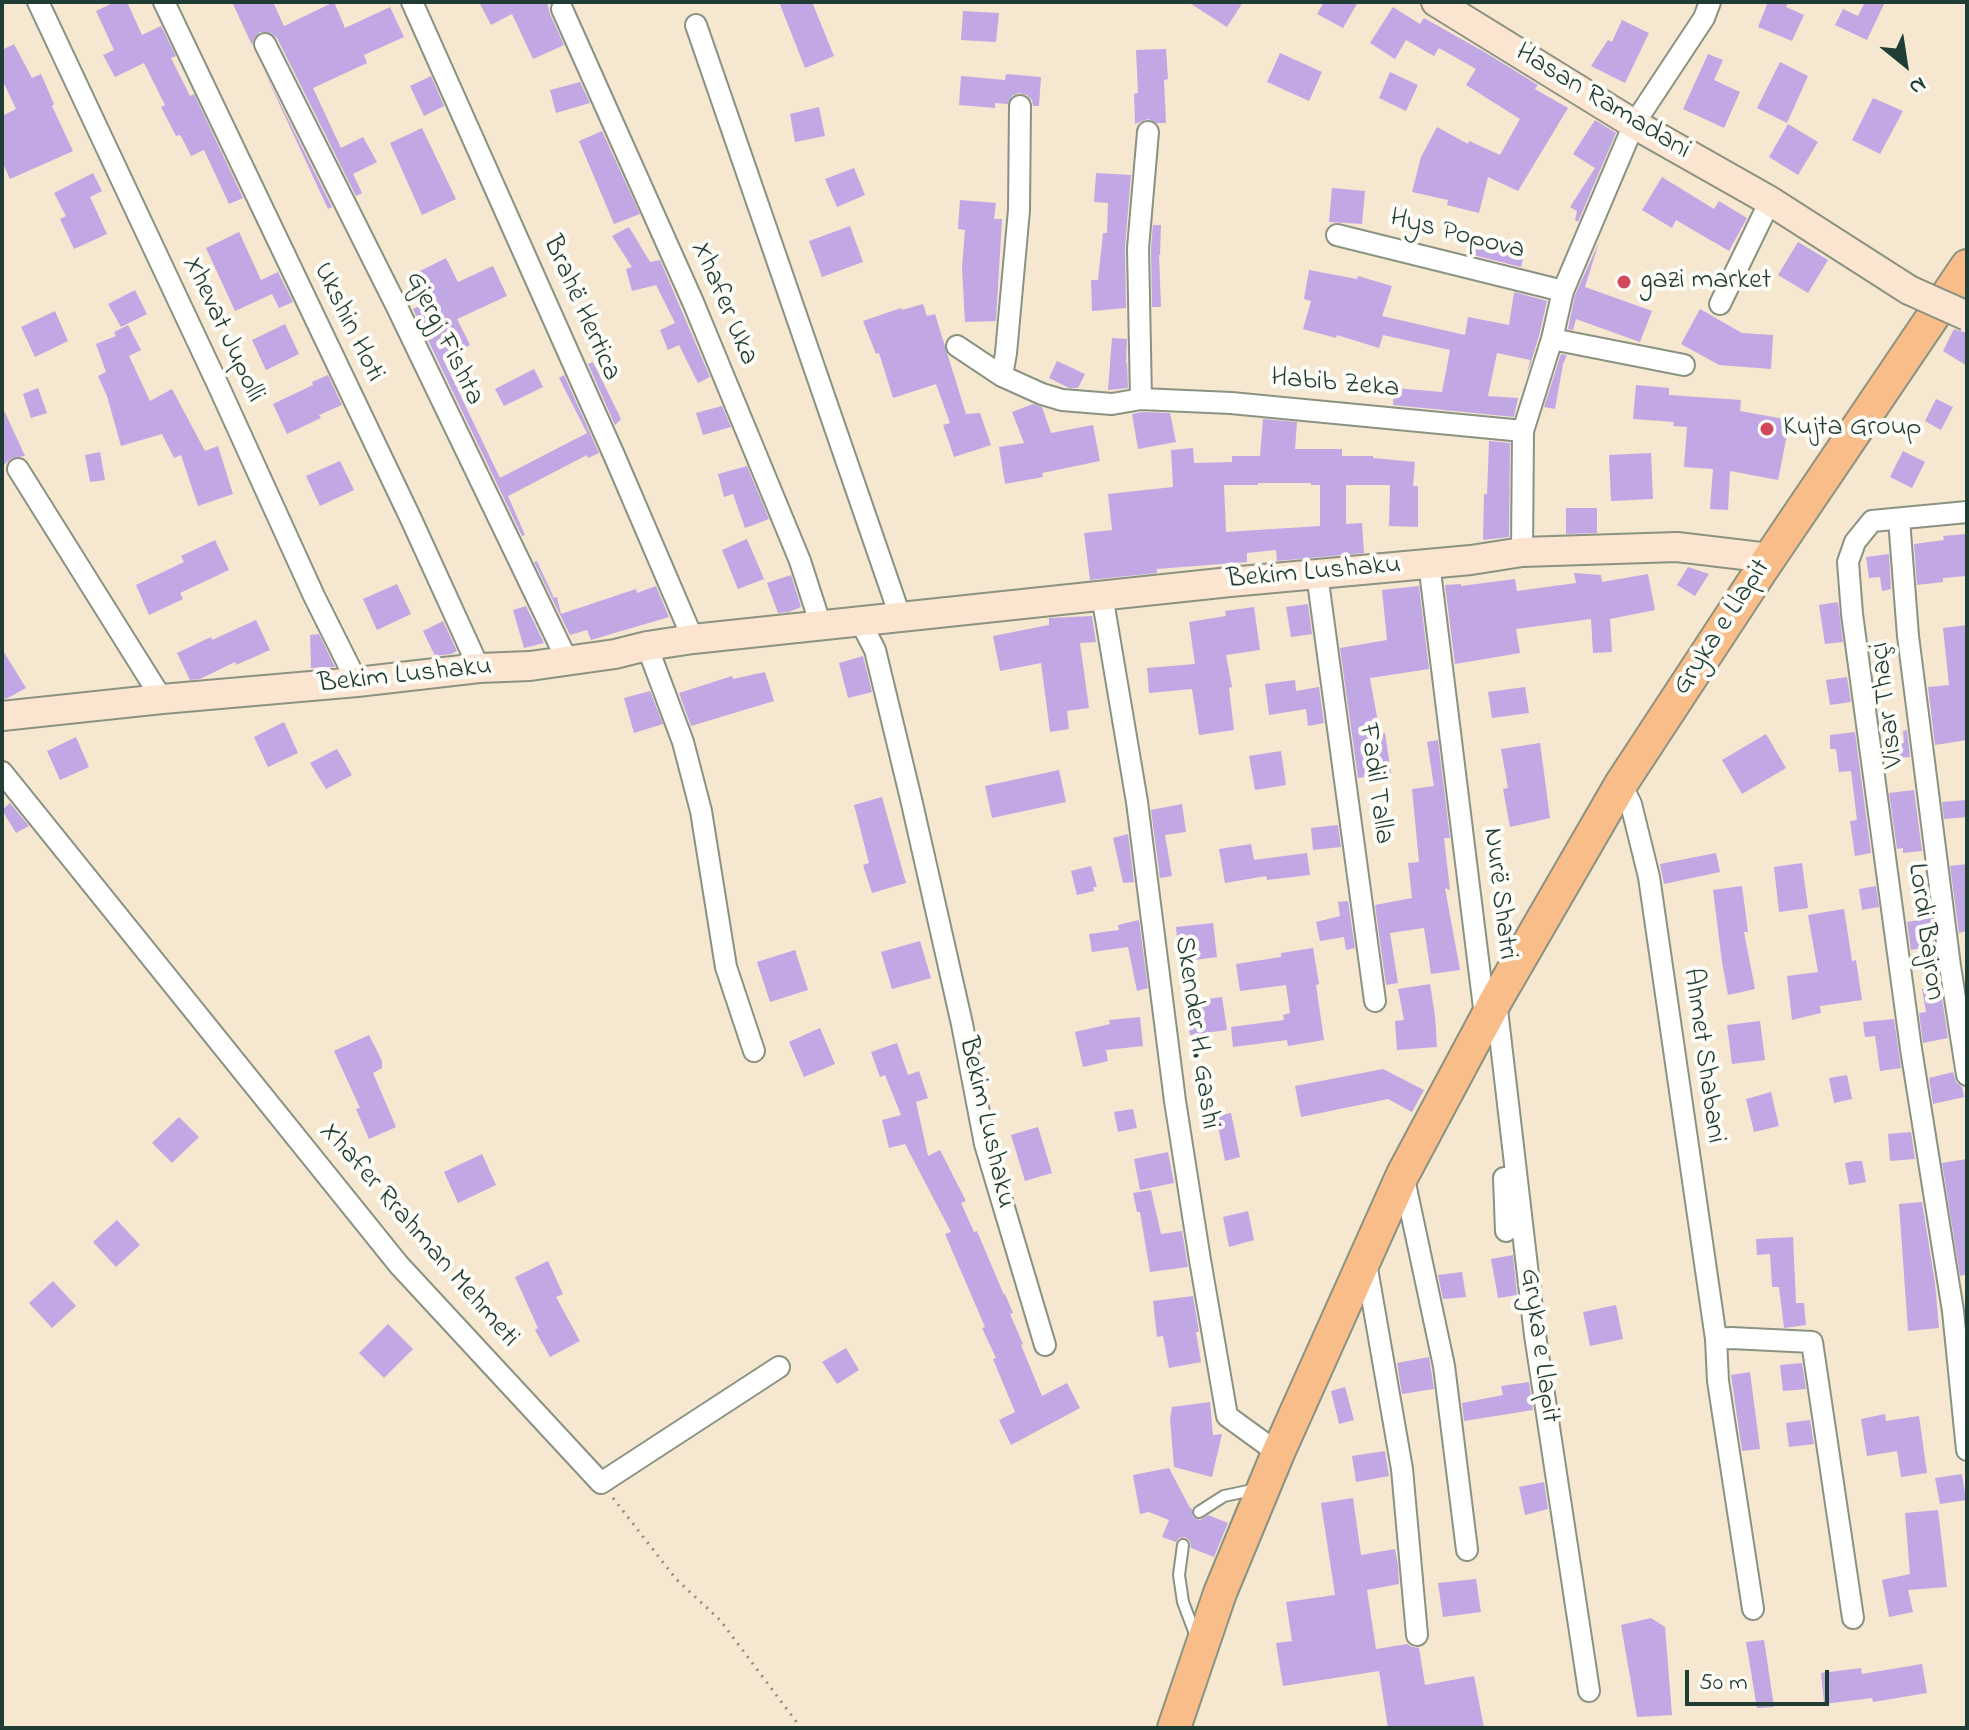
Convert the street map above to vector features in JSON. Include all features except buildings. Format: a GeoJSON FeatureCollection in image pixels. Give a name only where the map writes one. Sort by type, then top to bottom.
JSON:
{"type":"FeatureCollection","features":[{"type":"Feature","properties":{"kind":"main road","name":"Gryka e Llapit"},"geometry":{"type":"LineString","coordinates":[[1174,1728],[1220,1593],[1278,1453],[1403,1174],[1491,1010],[1621,784],[1769,558],[1967,266]]}},
{"type":"Feature","properties":{"kind":"street","name":"Xhevat Jupolli"},"geometry":{"type":"LineString","coordinates":[[38,2],[314,596],[357,682]]}},
{"type":"Feature","properties":{"kind":"street","name":"Ukshin Hoti"},"geometry":{"type":"LineString","coordinates":[[164,2],[479,668]]}},
{"type":"Feature","properties":{"kind":"street","name":"Brahë Hertica"},"geometry":{"type":"LineString","coordinates":[[412,2],[693,639]]}},
{"type":"Feature","properties":{"kind":"street","name":"Hasan Ramadani"},"geometry":{"type":"LineString","coordinates":[[1436,2],[1634,124],[1770,201],[1909,290],[1967,316]]}},
{"type":"Feature","properties":{"kind":"street"},"geometry":{"type":"LineString","coordinates":[[1522,552],[1523,431],[1552,339],[1563,291],[1634,124],[1704,18],[1710,2]]}},
{"type":"Feature","properties":{"kind":"street","name":"Xhafer Uka"},"geometry":{"type":"LineString","coordinates":[[562,9],[693,302],[800,561],[821,626]]}},
{"type":"Feature","properties":{"kind":"street"},"geometry":{"type":"LineString","coordinates":[[696,25],[900,616]]}},
{"type":"Feature","properties":{"kind":"street","name":"Gjergj Fishta"},"geometry":{"type":"LineString","coordinates":[[265,44],[397,307],[567,660]]}},
{"type":"Feature","properties":{"kind":"street"},"geometry":{"type":"LineString","coordinates":[[1002,376],[1019,210],[1020,106]]}},
{"type":"Feature","properties":{"kind":"street"},"geometry":{"type":"LineString","coordinates":[[1141,399],[1138,248],[1148,132]]}},
{"type":"Feature","properties":{"kind":"street"},"geometry":{"type":"LineString","coordinates":[[1720,304],[1770,201]]}},
{"type":"Feature","properties":{"kind":"street","name":"Hys Popova"},"geometry":{"type":"LineString","coordinates":[[1337,235],[1563,291]]}},
{"type":"Feature","properties":{"kind":"street"},"geometry":{"type":"LineString","coordinates":[[1552,339],[1684,365]]}},
{"type":"Feature","properties":{"kind":"street","name":"Habib Zeka"},"geometry":{"type":"LineString","coordinates":[[957,346],[1002,376],[1062,400],[1112,404],[1141,399],[1231,403],[1523,431]]}},
{"type":"Feature","properties":{"kind":"street"},"geometry":{"type":"LineString","coordinates":[[18,469],[162,699]]}},
{"type":"Feature","properties":{"kind":"street","name":"Lordi Bajron"},"geometry":{"type":"LineString","coordinates":[[1967,512],[1872,521],[1855,542],[1848,562],[1852,614],[1911,1049],[1953,1311],[1967,1450]]}},
{"type":"Feature","properties":{"kind":"street","name":"Visar Thaçi"},"geometry":{"type":"LineString","coordinates":[[1899,519],[1912,666],[1967,1075]]}},
{"type":"Feature","properties":{"kind":"street","name":"Bekim Lushaku"},"geometry":{"type":"LineString","coordinates":[[2,716],[479,668],[530,666],[693,639],[1102,595],[1471,560],[1522,552],[1677,547],[1769,558]]}},
{"type":"Feature","properties":{"kind":"street","name":"Nurë Shatri"},"geometry":{"type":"LineString","coordinates":[[1429,563],[1491,1010],[1506,1231]]}},
{"type":"Feature","properties":{"kind":"street","name":"Fadil Talla"},"geometry":{"type":"LineString","coordinates":[[1317,574],[1375,1001]]}},
{"type":"Feature","properties":{"kind":"street","name":"Skender H. Gashi"},"geometry":{"type":"LineString","coordinates":[[1102,595],[1137,802],[1177,1116],[1227,1416],[1278,1453]]}},
{"type":"Feature","properties":{"kind":"street","name":"Bekim Lushaku"},"geometry":{"type":"LineString","coordinates":[[860,621],[875,650],[911,799],[962,1024],[985,1144],[1045,1345]]}},
{"type":"Feature","properties":{"kind":"street"},"geometry":{"type":"LineString","coordinates":[[647,646],[683,742],[701,811],[726,967],[754,1051]]}},
{"type":"Feature","properties":{"kind":"street","name":"Xhafer Rrahman Mehmeti"},"geometry":{"type":"LineString","coordinates":[[2,772],[399,1265],[601,1483]]}},
{"type":"Feature","properties":{"kind":"street","name":"Ahmet Shabani"},"geometry":{"type":"LineString","coordinates":[[1621,784],[1631,804],[1649,877],[1716,1339],[1718,1381],[1753,1609]]}},
{"type":"Feature","properties":{"kind":"street","name":"Gryka e Llapit"},"geometry":{"type":"LineString","coordinates":[[1491,1010],[1535,1335],[1589,1691]]}},
{"type":"Feature","properties":{"kind":"street"},"geometry":{"type":"LineString","coordinates":[[1403,1174],[1444,1366],[1467,1550]]}},
{"type":"Feature","properties":{"kind":"street"},"geometry":{"type":"LineString","coordinates":[[1365,1260],[1402,1469],[1417,1635]]}},
{"type":"Feature","properties":{"kind":"street"},"geometry":{"type":"LineString","coordinates":[[1716,1339],[1812,1342],[1853,1618]]}},
{"type":"Feature","properties":{"kind":"street"},"geometry":{"type":"LineString","coordinates":[[601,1483],[779,1367]]}},
{"type":"Feature","properties":{"kind":"lane"},"geometry":{"type":"LineString","coordinates":[[1199,1512],[1224,1496],[1263,1489]]}},
{"type":"Feature","properties":{"kind":"lane"},"geometry":{"type":"LineString","coordinates":[[1183,1545],[1179,1575],[1183,1602],[1194,1634],[1202,1646]]}},
{"type":"Feature","properties":{"kind":"path"},"geometry":{"type":"LineString","coordinates":[[601,1483],[676,1579],[720,1620],[801,1728]]}},
{"type":"Feature","properties":{"kind":"place","name":"gazi market"},"geometry":{"type":"Point","coordinates":[1624,282]}},
{"type":"Feature","properties":{"kind":"place","name":"Kujta Group"},"geometry":{"type":"Point","coordinates":[1767,429]}}]}
